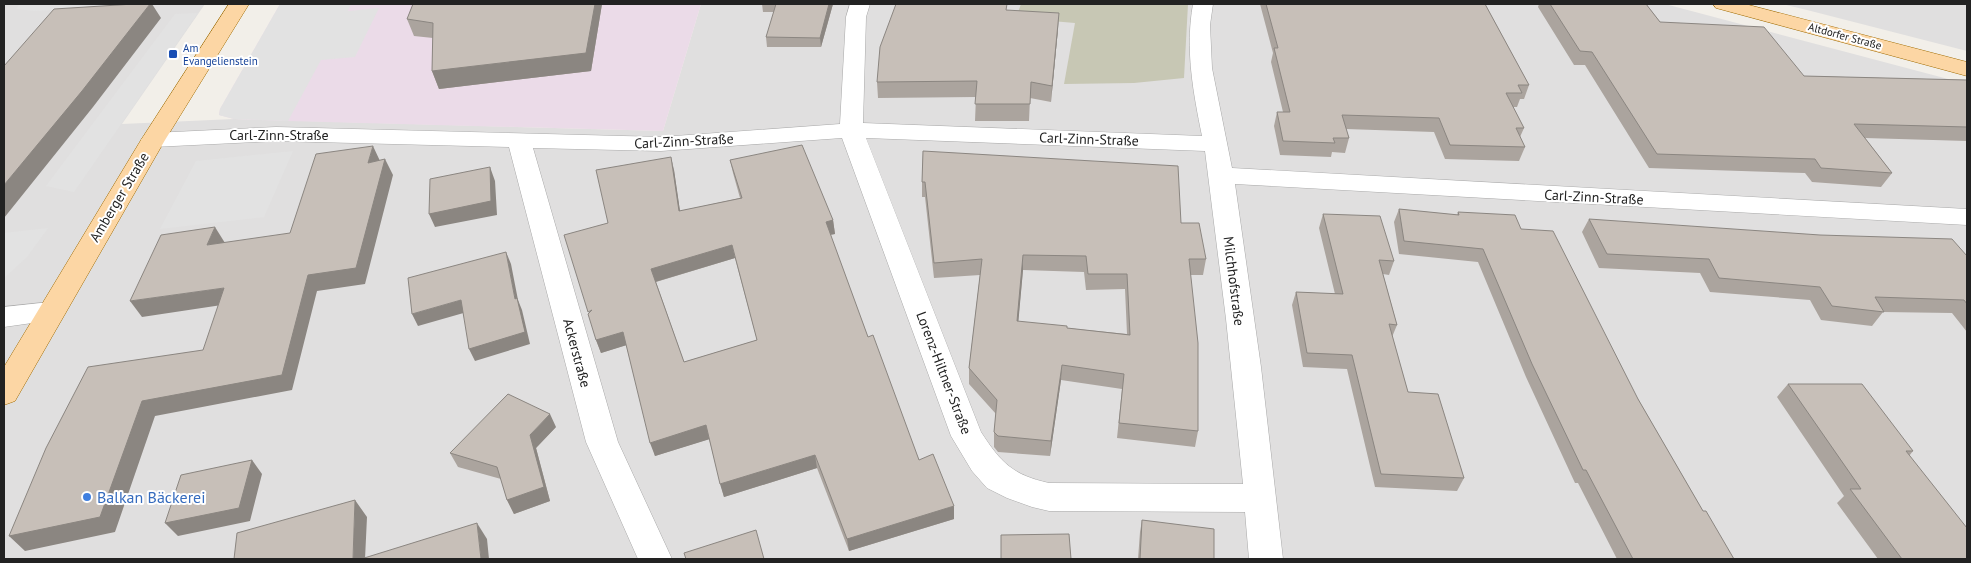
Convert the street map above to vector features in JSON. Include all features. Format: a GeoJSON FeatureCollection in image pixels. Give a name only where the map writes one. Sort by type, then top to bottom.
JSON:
{"type":"FeatureCollection","features":[{"type":"Feature","properties":{"kind":"main road","name":"Amberger Straße"},"geometry":{"type":"LineString","coordinates":[[7,380],[153,140],[239,4]]}},
{"type":"Feature","properties":{"kind":"main road","name":"Altdorfer Straße"},"geometry":{"type":"LineString","coordinates":[[1723,4],[1967,69]]}},
{"type":"Feature","properties":{"kind":"street","name":"Lorenz-Hiltner-Straße"},"geometry":{"type":"LineString","coordinates":[[860,4],[856,17],[851,130],[967,436],[986,467],[1001,482],[1027,492],[1049,497],[1261,498]]}},
{"type":"Feature","properties":{"kind":"street","name":"Milchhofstraße"},"geometry":{"type":"LineString","coordinates":[[1203,4],[1199,36],[1221,175],[1261,498],[1266,559]]}},
{"type":"Feature","properties":{"kind":"street","name":"Carl-Zinn-Straße"},"geometry":{"type":"LineString","coordinates":[[153,140],[276,134],[661,144],[851,130],[1215,144]]}},
{"type":"Feature","properties":{"kind":"street","name":"Ackerstraße"},"geometry":{"type":"LineString","coordinates":[[519,140],[602,442],[617,481],[638,519],[655,559]]}},
{"type":"Feature","properties":{"kind":"street","name":"Carl-Zinn-Straße"},"geometry":{"type":"LineString","coordinates":[[1221,175],[1967,217]]}},
{"type":"Feature","properties":{"kind":"street"},"geometry":{"type":"LineString","coordinates":[[4,317],[50,312]]}},
{"type":"Feature","properties":{"kind":"shaded area"},"geometry":{"type":"Polygon","coordinates":[[[4,4],[205,4],[122,124],[234,119],[663,131],[701,4],[1665,4],[1967,84],[1967,559],[4,559],[4,4]]]}},
{"type":"Feature","properties":{"kind":"shaded area"},"geometry":{"type":"Polygon","coordinates":[[[20,4],[197,4],[34,11],[16,9],[20,4]]]}},
{"type":"Feature","properties":{"kind":"shaded area"},"geometry":{"type":"Polygon","coordinates":[[[280,4],[701,4],[663,131],[288,121],[234,119],[219,115],[220,109],[280,4]]]}},
{"type":"Feature","properties":{"kind":"shaded area"},"geometry":{"type":"Polygon","coordinates":[[[280,4],[351,4],[348,11],[379,8],[355,57],[321,60],[288,121],[234,119],[219,115],[220,109],[280,4]]]}},
{"type":"Feature","properties":{"kind":"shaded area"},"geometry":{"type":"Polygon","coordinates":[[[1021,4],[1188,4],[1184,78],[1134,83],[1064,84],[1075,23],[1016,18],[1021,4]]]}},
{"type":"Feature","properties":{"kind":"shaded area"},"geometry":{"type":"Polygon","coordinates":[[[1782,4],[1967,4],[1967,51],[1807,10],[1782,4]]]}},
{"type":"Feature","properties":{"kind":"shaded area"},"geometry":{"type":"Polygon","coordinates":[[[198,13],[74,192],[46,186],[175,14],[198,13]]]}},
{"type":"Feature","properties":{"kind":"shaded area"},"geometry":{"type":"Polygon","coordinates":[[[293,151],[264,217],[160,229],[196,161],[293,151]]]}},
{"type":"Feature","properties":{"kind":"shaded area"},"geometry":{"type":"Polygon","coordinates":[[[48,228],[27,257],[4,278],[4,233],[48,228]]]}},
{"type":"Feature","properties":{"kind":"building"},"geometry":{"type":"Polygon","coordinates":[[[150,4],[82,91],[4,185],[4,66],[54,9],[150,4]]]}},
{"type":"Feature","properties":{"kind":"building"},"geometry":{"type":"Polygon","coordinates":[[[413,4],[595,4],[586,53],[432,71],[433,23],[407,19],[413,4]]]}},
{"type":"Feature","properties":{"kind":"building"},"geometry":{"type":"Polygon","coordinates":[[[776,4],[829,4],[820,38],[766,37],[776,4]]]}},
{"type":"Feature","properties":{"kind":"building"},"geometry":{"type":"Polygon","coordinates":[[[896,4],[1007,4],[1006,10],[1059,13],[1052,86],[1031,82],[1030,104],[975,104],[977,81],[877,82],[880,47],[896,4]]]}},
{"type":"Feature","properties":{"kind":"building"},"geometry":{"type":"Polygon","coordinates":[[[1266,4],[1485,4],[1529,85],[1518,85],[1522,93],[1506,93],[1524,128],[1516,128],[1525,147],[1450,145],[1439,118],[1342,115],[1349,138],[1333,138],[1335,143],[1283,141],[1277,112],[1290,112],[1274,48],[1278,48],[1266,4]]]}},
{"type":"Feature","properties":{"kind":"building"},"geometry":{"type":"Polygon","coordinates":[[[1550,4],[1646,4],[1660,22],[1764,27],[1804,76],[1967,80],[1967,127],[1854,124],[1892,173],[1821,168],[1815,159],[1657,154],[1592,52],[1580,51],[1550,4]]]}},
{"type":"Feature","properties":{"kind":"building"},"geometry":{"type":"Polygon","coordinates":[[[802,145],[833,220],[826,222],[868,337],[873,335],[919,460],[933,454],[954,506],[847,539],[815,455],[720,484],[706,425],[650,443],[623,332],[596,340],[588,314],[592,310],[588,312],[564,235],[608,223],[596,170],[671,157],[679,211],[742,198],[730,160],[802,145]],[[732,245],[651,269],[684,362],[757,340],[732,245]]]}},
{"type":"Feature","properties":{"kind":"building"},"geometry":{"type":"Polygon","coordinates":[[[373,146],[368,163],[385,159],[356,268],[308,275],[282,375],[142,401],[100,517],[9,536],[46,448],[88,367],[203,350],[224,288],[130,301],[161,235],[215,227],[207,245],[290,233],[316,154],[373,146]]]}},
{"type":"Feature","properties":{"kind":"building"},"geometry":{"type":"Polygon","coordinates":[[[923,151],[1178,166],[1181,223],[1199,223],[1206,259],[1189,259],[1198,343],[1198,431],[1119,423],[1124,374],[1062,365],[1051,441],[998,436],[994,432],[997,400],[969,368],[982,259],[934,263],[925,182],[922,182],[923,151]],[[1023,255],[1017,321],[1130,335],[1127,274],[1088,274],[1086,256],[1023,255]]]}},
{"type":"Feature","properties":{"kind":"building"},"geometry":{"type":"Polygon","coordinates":[[[490,167],[491,201],[429,214],[430,179],[490,167]]]}},
{"type":"Feature","properties":{"kind":"building"},"geometry":{"type":"Polygon","coordinates":[[[1399,209],[1459,215],[1458,212],[1515,215],[1521,229],[1553,231],[1638,399],[1703,511],[1706,511],[1734,559],[1633,559],[1586,470],[1583,470],[1532,364],[1483,249],[1404,241],[1399,209]]]}},
{"type":"Feature","properties":{"kind":"building"},"geometry":{"type":"Polygon","coordinates":[[[1323,214],[1380,216],[1394,261],[1379,260],[1397,325],[1389,324],[1408,392],[1438,394],[1464,478],[1381,474],[1352,355],[1307,353],[1296,292],[1343,294],[1323,214]]]}},
{"type":"Feature","properties":{"kind":"building"},"geometry":{"type":"Polygon","coordinates":[[[1589,219],[1820,235],[1952,239],[1967,256],[1967,304],[1964,300],[1875,297],[1884,312],[1832,306],[1820,287],[1719,278],[1709,259],[1607,254],[1589,219]]]}},
{"type":"Feature","properties":{"kind":"building"},"geometry":{"type":"Polygon","coordinates":[[[506,252],[515,299],[517,298],[525,332],[469,349],[461,300],[412,314],[408,278],[506,252]]]}},
{"type":"Feature","properties":{"kind":"building"},"geometry":{"type":"Polygon","coordinates":[[[1788,384],[1862,384],[1913,451],[1906,451],[1967,528],[1967,559],[1902,559],[1850,489],[1861,489],[1788,384]]]}},
{"type":"Feature","properties":{"kind":"building"},"geometry":{"type":"Polygon","coordinates":[[[508,394],[550,414],[530,435],[544,487],[507,500],[497,467],[450,453],[508,394]]]}},
{"type":"Feature","properties":{"kind":"building"},"geometry":{"type":"Polygon","coordinates":[[[252,460],[239,508],[165,523],[181,475],[252,460]]]}},
{"type":"Feature","properties":{"kind":"building"},"geometry":{"type":"Polygon","coordinates":[[[355,500],[353,559],[234,559],[237,533],[355,500]]]}},
{"type":"Feature","properties":{"kind":"building"},"geometry":{"type":"Polygon","coordinates":[[[1142,520],[1214,529],[1214,559],[1140,559],[1142,520]]]}},
{"type":"Feature","properties":{"kind":"building"},"geometry":{"type":"Polygon","coordinates":[[[477,523],[481,559],[361,559],[477,523]]]}},
{"type":"Feature","properties":{"kind":"building"},"geometry":{"type":"Polygon","coordinates":[[[756,530],[764,559],[686,559],[684,553],[756,530]]]}},
{"type":"Feature","properties":{"kind":"building"},"geometry":{"type":"Polygon","coordinates":[[[1069,534],[1071,559],[1001,559],[1001,535],[1069,534]]]}},
{"type":"Feature","properties":{"kind":"place","name":"Am Evangelienstein"},"geometry":{"type":"Point","coordinates":[173,54]}},
{"type":"Feature","properties":{"kind":"place","name":"Balkan Bäckerei"},"geometry":{"type":"Point","coordinates":[87,497]}}]}
